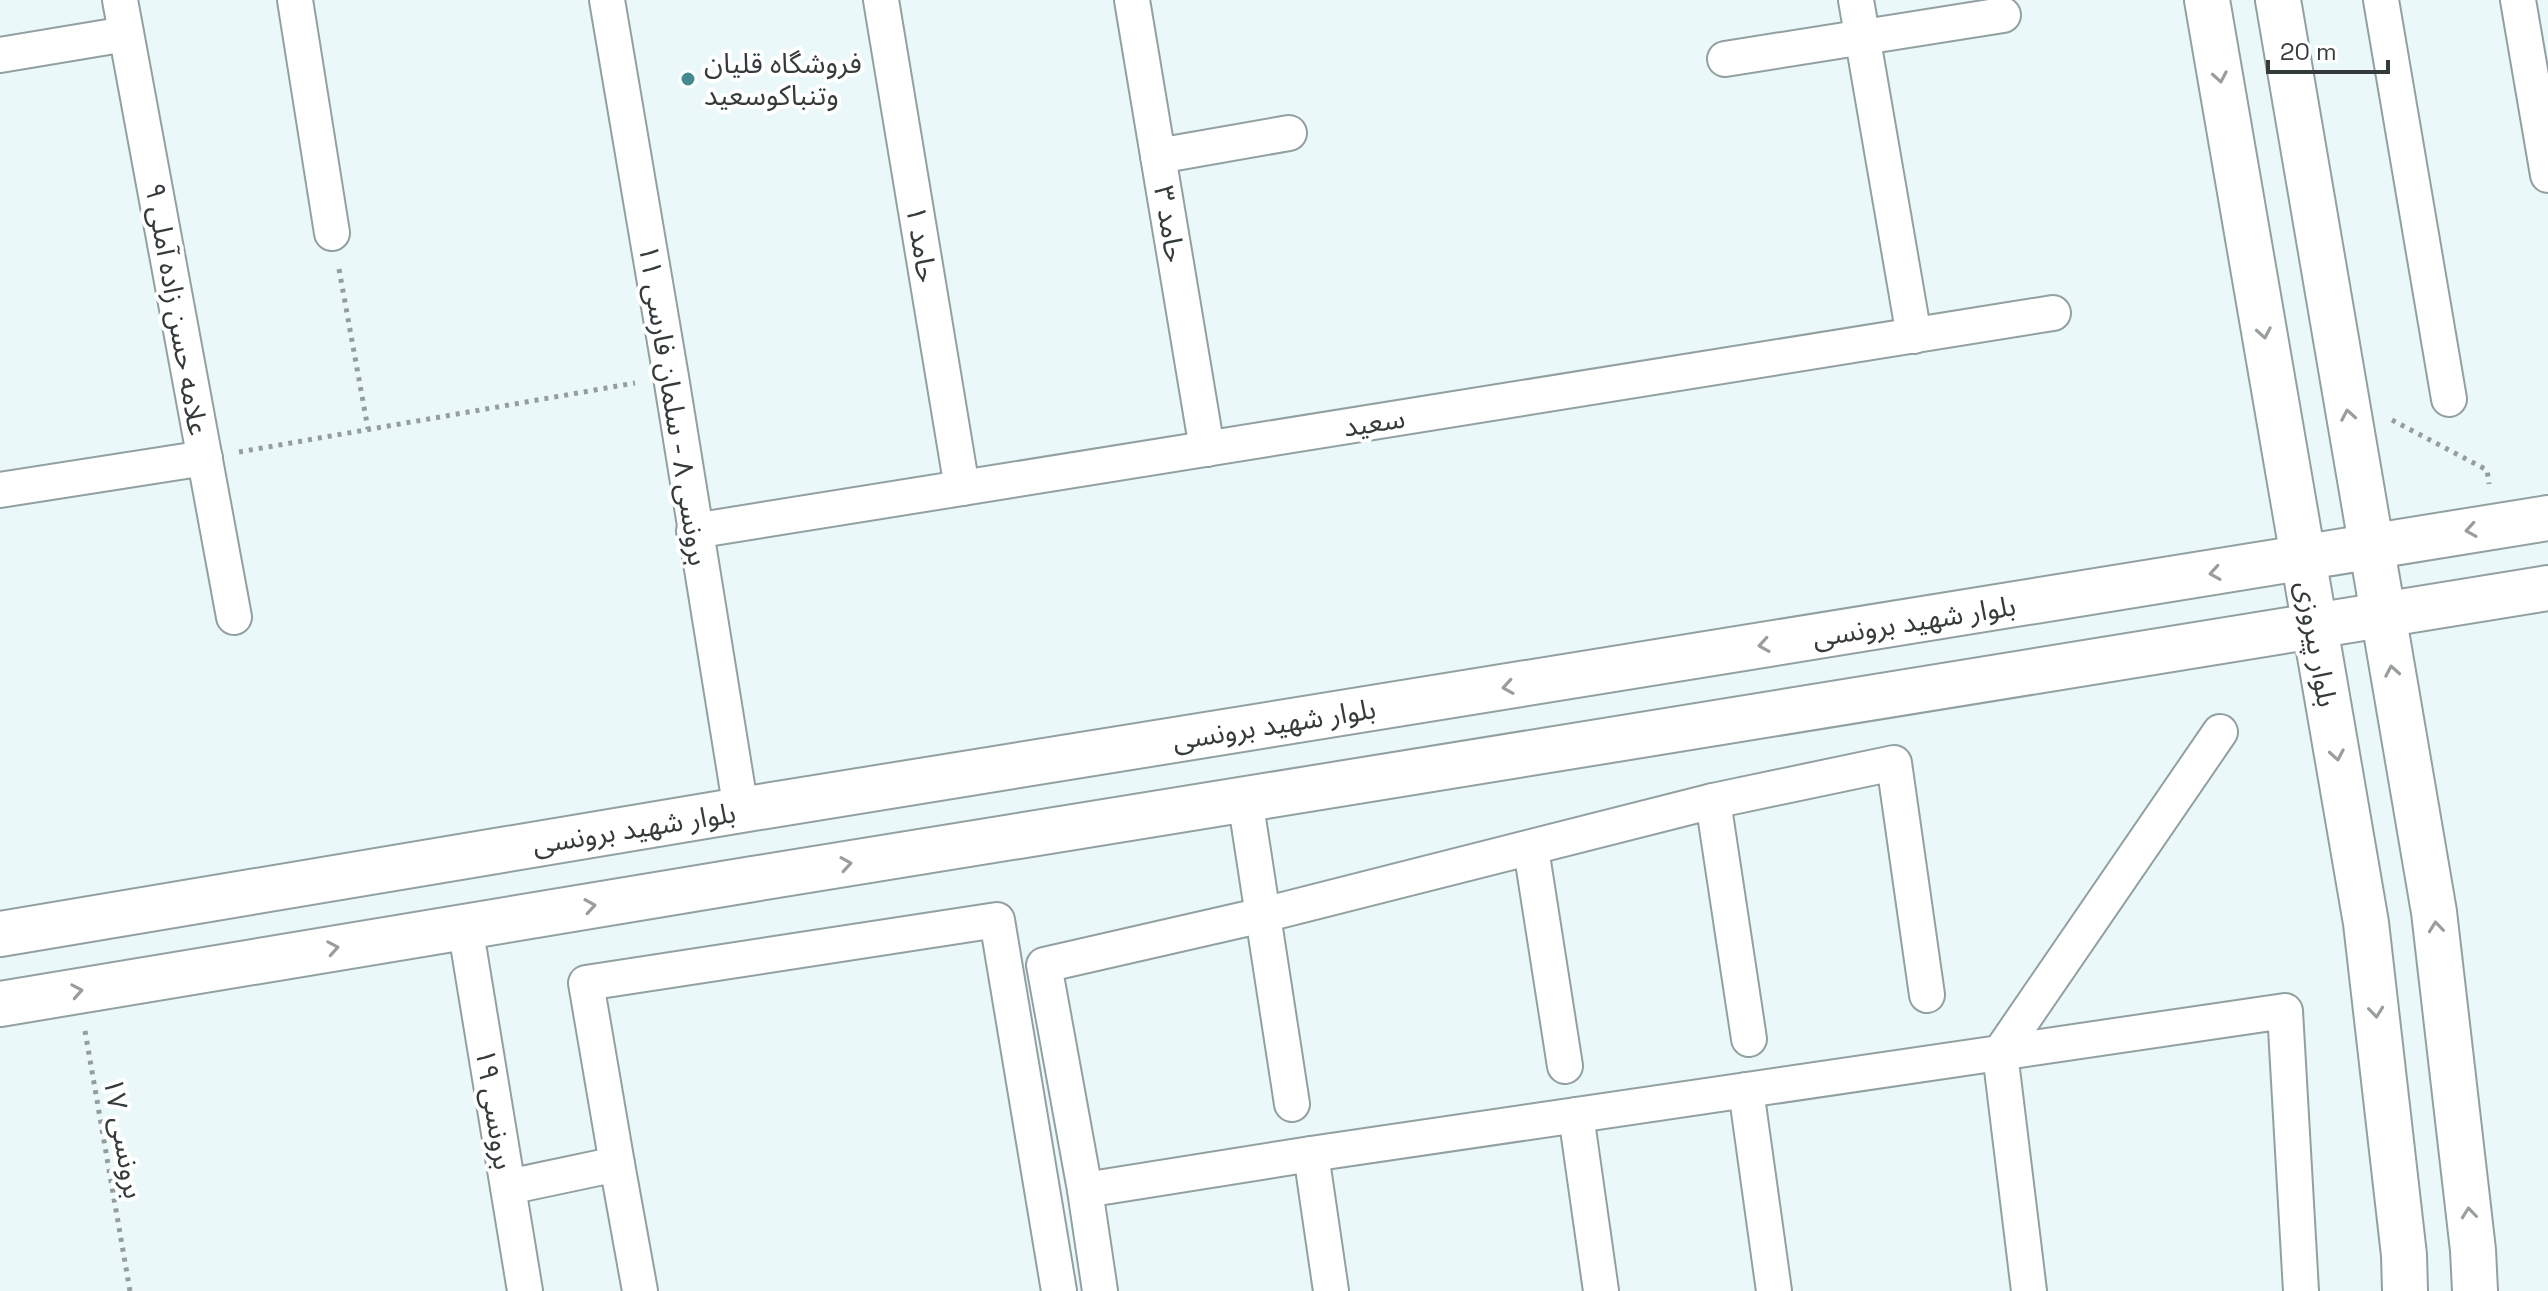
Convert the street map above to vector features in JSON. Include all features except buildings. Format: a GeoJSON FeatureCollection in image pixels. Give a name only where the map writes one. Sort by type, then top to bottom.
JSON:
{"type":"FeatureCollection","features":[{"type":"Feature","properties":{"kind":"street","name":"علامه حسن زاده آملی ۹"},"geometry":{"type":"LineString","coordinates":[[120,0],[234,617]]}},
{"type":"Feature","properties":{"kind":"street"},"geometry":{"type":"LineString","coordinates":[[295,0],[332,233]]}},
{"type":"Feature","properties":{"kind":"street","name":"برونسی ۸ - سلمان فارسی ۱۱"},"geometry":{"type":"LineString","coordinates":[[607,0],[741,810]]}},
{"type":"Feature","properties":{"kind":"street","name":"حامد ۱"},"geometry":{"type":"LineString","coordinates":[[881,0],[962,488]]}},
{"type":"Feature","properties":{"kind":"street","name":"حامد ۳"},"geometry":{"type":"LineString","coordinates":[[1132,0],[1207,449]]}},
{"type":"Feature","properties":{"kind":"street"},"geometry":{"type":"LineString","coordinates":[[1856,0],[1914,336]]}},
{"type":"Feature","properties":{"kind":"street","name":"بلوار پیروزی"},"geometry":{"type":"LineString","coordinates":[[2207,0],[2366,923],[2404,1255],[2405,1291]]}},
{"type":"Feature","properties":{"kind":"street"},"geometry":{"type":"LineString","coordinates":[[2278,0],[2434,912],[2473,1250],[2475,1291]]}},
{"type":"Feature","properties":{"kind":"street"},"geometry":{"type":"LineString","coordinates":[[2381,0],[2449,399]]}},
{"type":"Feature","properties":{"kind":"street"},"geometry":{"type":"LineString","coordinates":[[2518,0],[2548,175]]}},
{"type":"Feature","properties":{"kind":"street"},"geometry":{"type":"LineString","coordinates":[[1725,59],[2003,15]]}},
{"type":"Feature","properties":{"kind":"street"},"geometry":{"type":"LineString","coordinates":[[0,55],[126,34]]}},
{"type":"Feature","properties":{"kind":"street"},"geometry":{"type":"LineString","coordinates":[[1158,156],[1289,133]]}},
{"type":"Feature","properties":{"kind":"street","name":"سعید"},"geometry":{"type":"LineString","coordinates":[[694,531],[2053,313]]}},
{"type":"Feature","properties":{"kind":"street"},"geometry":{"type":"LineString","coordinates":[[0,490],[205,458]]}},
{"type":"Feature","properties":{"kind":"street","name":"بلوار شهید برونسی"},"geometry":{"type":"LineString","coordinates":[[0,934],[741,810],[2548,518]]}},
{"type":"Feature","properties":{"kind":"street"},"geometry":{"type":"LineString","coordinates":[[0,1004],[2548,588]]}},
{"type":"Feature","properties":{"kind":"street"},"geometry":{"type":"LineString","coordinates":[[2029,1291],[2000,1053],[2220,732]]}},
{"type":"Feature","properties":{"kind":"street"},"geometry":{"type":"LineString","coordinates":[[1100,1291],[1044,965],[1263,915],[1713,801],[1894,763],[1927,995]]}},
{"type":"Feature","properties":{"kind":"street"},"geometry":{"type":"LineString","coordinates":[[1245,799],[1292,1104]]}},
{"type":"Feature","properties":{"kind":"street"},"geometry":{"type":"LineString","coordinates":[[1713,801],[1749,1039]]}},
{"type":"Feature","properties":{"kind":"street"},"geometry":{"type":"LineString","coordinates":[[1531,849],[1565,1066]]}},
{"type":"Feature","properties":{"kind":"street"},"geometry":{"type":"LineString","coordinates":[[640,1291],[586,983],[997,920],[1059,1291]]}},
{"type":"Feature","properties":{"kind":"street","name":"برونسی ۱۹"},"geometry":{"type":"LineString","coordinates":[[465,926],[525,1291]]}},
{"type":"Feature","properties":{"kind":"street"},"geometry":{"type":"LineString","coordinates":[[1085,1190],[2285,1011],[2301,1291]]}},
{"type":"Feature","properties":{"kind":"street"},"geometry":{"type":"LineString","coordinates":[[1746,1090],[1774,1291]]}},
{"type":"Feature","properties":{"kind":"street"},"geometry":{"type":"LineString","coordinates":[[1576,1115],[1601,1291]]}},
{"type":"Feature","properties":{"kind":"street"},"geometry":{"type":"LineString","coordinates":[[1311,1154],[1331,1291]]}},
{"type":"Feature","properties":{"kind":"street"},"geometry":{"type":"LineString","coordinates":[[508,1187],[617,1164]]}},
{"type":"Feature","properties":{"kind":"path"},"geometry":{"type":"LineString","coordinates":[[332,233],[368,429]]}},
{"type":"Feature","properties":{"kind":"path"},"geometry":{"type":"LineString","coordinates":[[205,458],[671,377]]}},
{"type":"Feature","properties":{"kind":"path"},"geometry":{"type":"LineString","coordinates":[[2350,426],[2387,417],[2487,470],[2496,526]]}},
{"type":"Feature","properties":{"kind":"path","name":"برونسی ۱۷"},"geometry":{"type":"LineString","coordinates":[[77,991],[130,1291]]}},
{"type":"Feature","properties":{"kind":"place","name":"فروشگاه قلیان وتنباکوسعید"},"geometry":{"type":"Point","coordinates":[688,79]}}]}
